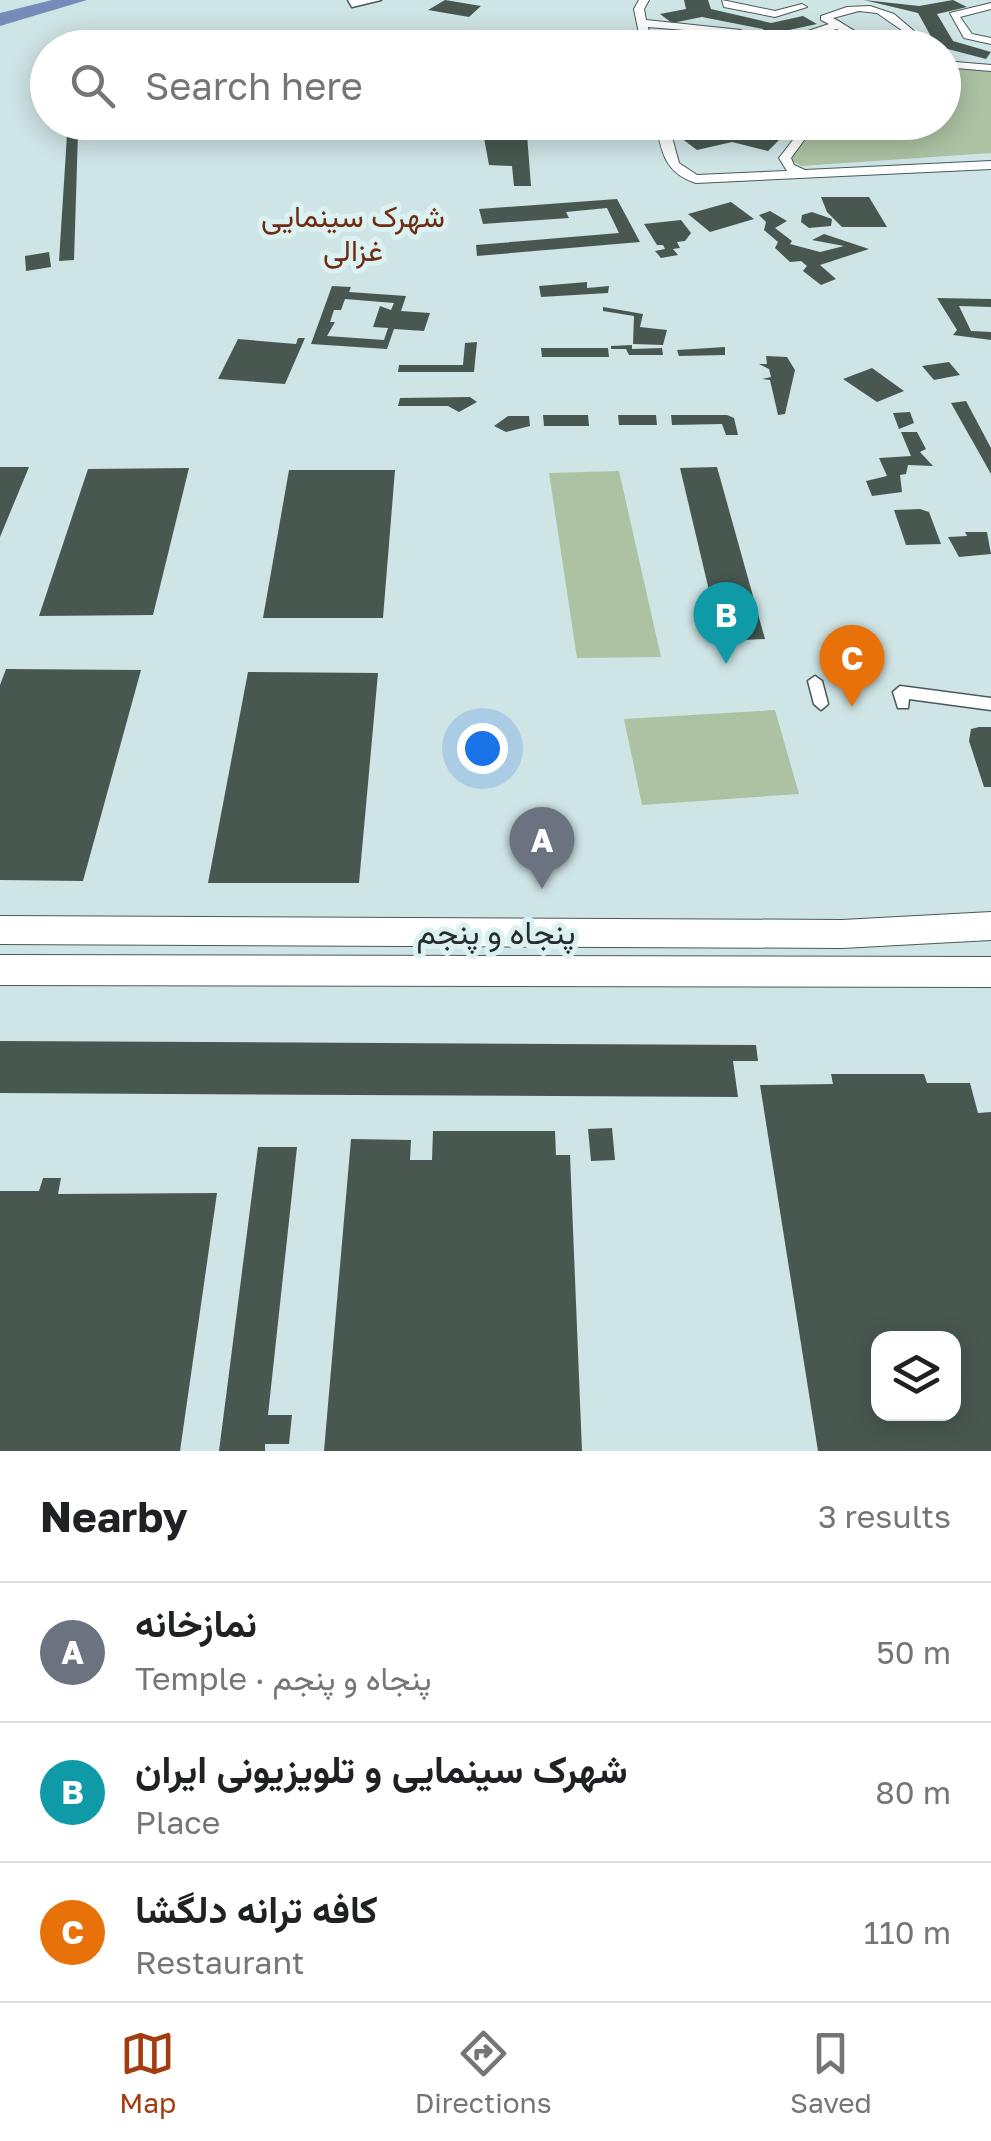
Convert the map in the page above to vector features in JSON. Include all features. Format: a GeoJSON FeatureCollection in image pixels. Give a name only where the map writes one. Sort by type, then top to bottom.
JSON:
{"type":"FeatureCollection","features":[{"type":"Feature","properties":{"kind":"main road","name":"پنجاه و پنجم"},"geometry":{"type":"LineString","coordinates":[[0,930],[842,934],[991,926]]}},
{"type":"Feature","properties":{"kind":"main road"},"geometry":{"type":"LineString","coordinates":[[842,934],[850,972]]}},
{"type":"Feature","properties":{"kind":"main road","name":"پنجاه و پنجم"},"geometry":{"type":"LineString","coordinates":[[0,970],[991,972]]}},
{"type":"Feature","properties":{"kind":"street"},"geometry":{"type":"LineString","coordinates":[[352,2],[375,0]]}},
{"type":"Feature","properties":{"kind":"street"},"geometry":{"type":"LineString","coordinates":[[643,30],[639,8],[644,0]]}},
{"type":"Feature","properties":{"kind":"street"},"geometry":{"type":"LineString","coordinates":[[728,0],[728,5],[776,14],[802,7]]}},
{"type":"Feature","properties":{"kind":"street"},"geometry":{"type":"LineString","coordinates":[[792,0],[847,30]]}},
{"type":"Feature","properties":{"kind":"street"},"geometry":{"type":"LineString","coordinates":[[977,0],[991,6]]}},
{"type":"Feature","properties":{"kind":"street"},"geometry":{"type":"LineString","coordinates":[[825,18],[857,6],[890,13],[908,30]]}},
{"type":"Feature","properties":{"kind":"street"},"geometry":{"type":"LineString","coordinates":[[991,6],[954,15],[968,36],[991,41]]}},
{"type":"Feature","properties":{"kind":"street"},"geometry":{"type":"LineString","coordinates":[[642,23],[672,27],[700,24],[728,30]]}},
{"type":"Feature","properties":{"kind":"street"},"geometry":{"type":"LineString","coordinates":[[819,30],[838,25]]}},
{"type":"Feature","properties":{"kind":"street"},"geometry":{"type":"LineString","coordinates":[[961,65],[991,68]]}},
{"type":"Feature","properties":{"kind":"street"},"geometry":{"type":"LineString","coordinates":[[665,140],[670,164],[680,175],[706,179],[991,165]]}},
{"type":"Feature","properties":{"kind":"street"},"geometry":{"type":"LineString","coordinates":[[799,140],[785,158],[800,173]]}},
{"type":"Feature","properties":{"kind":"street"},"geometry":{"type":"LineString","coordinates":[[800,173],[991,156]]}},
{"type":"Feature","properties":{"kind":"street"},"geometry":{"type":"LineString","coordinates":[[815,681],[821,704]]}},
{"type":"Feature","properties":{"kind":"street"},"geometry":{"type":"LineString","coordinates":[[903,704],[900,692],[991,704]]}},
{"type":"Feature","properties":{"kind":"green space"},"geometry":{"type":"Polygon","coordinates":[[[961,67],[991,70],[991,153],[801,166],[791,160],[803,140],[961,140],[961,67]]]}},
{"type":"Feature","properties":{"kind":"green space"},"geometry":{"type":"Polygon","coordinates":[[[619,471],[661,657],[577,658],[549,473],[619,471]]]}},
{"type":"Feature","properties":{"kind":"green space"},"geometry":{"type":"Polygon","coordinates":[[[775,710],[799,794],[642,805],[624,719],[775,710]]]}},
{"type":"Feature","properties":{"kind":"building"},"geometry":{"type":"Polygon","coordinates":[[[445,0],[481,6],[469,17],[428,10],[445,0]]]}},
{"type":"Feature","properties":{"kind":"building"},"geometry":{"type":"Polygon","coordinates":[[[684,0],[708,0],[711,9],[771,23],[803,16],[817,24],[763,30],[702,17],[672,23],[660,14],[686,9],[684,0]]]}},
{"type":"Feature","properties":{"kind":"building"},"geometry":{"type":"Polygon","coordinates":[[[864,0],[919,6],[953,0],[967,7],[937,14],[946,30],[927,30],[918,13],[864,0]]]}},
{"type":"Feature","properties":{"kind":"building"},"geometry":{"type":"Polygon","coordinates":[[[961,43],[991,52],[986,59],[961,52],[961,43]]]}},
{"type":"Feature","properties":{"kind":"building"},"geometry":{"type":"Polygon","coordinates":[[[67,140],[78,140],[74,260],[59,261],[67,140]]]}},
{"type":"Feature","properties":{"kind":"building"},"geometry":{"type":"Polygon","coordinates":[[[484,140],[527,140],[531,186],[514,186],[512,166],[489,165],[484,140]]]}},
{"type":"Feature","properties":{"kind":"building"},"geometry":{"type":"Polygon","coordinates":[[[684,140],[779,140],[768,151],[732,142],[697,150],[684,140]]]}},
{"type":"Feature","properties":{"kind":"building"},"geometry":{"type":"Polygon","coordinates":[[[821,197],[869,197],[887,227],[842,227],[827,212],[821,197]]]}},
{"type":"Feature","properties":{"kind":"building"},"geometry":{"type":"Polygon","coordinates":[[[617,199],[640,242],[477,256],[476,245],[619,233],[607,208],[566,212],[569,218],[483,224],[479,209],[617,199]]]}},
{"type":"Feature","properties":{"kind":"building"},"geometry":{"type":"Polygon","coordinates":[[[731,202],[754,219],[710,232],[688,214],[731,202]]]}},
{"type":"Feature","properties":{"kind":"building"},"geometry":{"type":"Polygon","coordinates":[[[770,211],[787,221],[775,228],[792,241],[790,244],[820,252],[844,246],[812,240],[824,234],[869,249],[820,265],[836,279],[821,285],[803,271],[807,266],[801,261],[790,262],[775,248],[778,242],[764,230],[766,222],[759,215],[770,211]]]}},
{"type":"Feature","properties":{"kind":"building"},"geometry":{"type":"Polygon","coordinates":[[[812,212],[832,219],[831,226],[809,228],[801,222],[802,215],[812,212]]]}},
{"type":"Feature","properties":{"kind":"building"},"geometry":{"type":"Polygon","coordinates":[[[681,220],[691,233],[685,241],[677,242],[680,248],[673,249],[678,255],[661,258],[655,251],[665,249],[663,245],[657,245],[644,224],[681,220]]]}},
{"type":"Feature","properties":{"kind":"building"},"geometry":{"type":"Polygon","coordinates":[[[49,252],[51,267],[26,271],[25,256],[49,252]]]}},
{"type":"Feature","properties":{"kind":"building"},"geometry":{"type":"Polygon","coordinates":[[[587,282],[587,288],[609,286],[608,293],[541,297],[539,286],[587,282]]]}},
{"type":"Feature","properties":{"kind":"building"},"geometry":{"type":"Polygon","coordinates":[[[332,286],[351,287],[349,292],[406,296],[401,311],[430,313],[424,331],[394,329],[387,349],[311,344],[332,286]],[[345,299],[341,310],[334,310],[330,322],[335,322],[327,336],[384,340],[388,328],[373,327],[380,306],[391,310],[394,303],[345,299]]]}},
{"type":"Feature","properties":{"kind":"building"},"geometry":{"type":"Polygon","coordinates":[[[937,298],[991,299],[991,307],[959,306],[971,331],[991,332],[991,340],[953,335],[957,330],[937,298]]]}},
{"type":"Feature","properties":{"kind":"building"},"geometry":{"type":"Polygon","coordinates":[[[603,307],[643,314],[640,327],[667,330],[663,345],[633,344],[634,316],[603,311],[603,307]]]}},
{"type":"Feature","properties":{"kind":"building"},"geometry":{"type":"Polygon","coordinates":[[[298,338],[305,338],[285,384],[218,379],[238,339],[296,344],[298,338]]]}},
{"type":"Feature","properties":{"kind":"building"},"geometry":{"type":"Polygon","coordinates":[[[477,342],[474,372],[398,372],[399,365],[463,365],[465,343],[477,342]]]}},
{"type":"Feature","properties":{"kind":"building"},"geometry":{"type":"Polygon","coordinates":[[[632,345],[632,349],[662,348],[663,355],[629,355],[626,349],[611,349],[632,345]]]}},
{"type":"Feature","properties":{"kind":"building"},"geometry":{"type":"Polygon","coordinates":[[[725,347],[725,355],[679,356],[677,350],[725,347]]]}},
{"type":"Feature","properties":{"kind":"building"},"geometry":{"type":"Polygon","coordinates":[[[541,348],[608,348],[609,357],[542,357],[541,348]]]}},
{"type":"Feature","properties":{"kind":"building"},"geometry":{"type":"Polygon","coordinates":[[[766,356],[787,357],[795,370],[785,414],[778,415],[770,380],[762,379],[771,377],[769,369],[759,364],[767,364],[766,356]]]}},
{"type":"Feature","properties":{"kind":"building"},"geometry":{"type":"Polygon","coordinates":[[[949,362],[960,375],[934,380],[922,366],[949,362]]]}},
{"type":"Feature","properties":{"kind":"building"},"geometry":{"type":"Polygon","coordinates":[[[872,368],[904,391],[877,402],[843,379],[872,368]]]}},
{"type":"Feature","properties":{"kind":"building"},"geometry":{"type":"Polygon","coordinates":[[[470,397],[477,402],[459,412],[448,406],[398,406],[400,398],[470,397]]]}},
{"type":"Feature","properties":{"kind":"building"},"geometry":{"type":"Polygon","coordinates":[[[966,401],[991,448],[991,474],[951,403],[966,401]]]}},
{"type":"Feature","properties":{"kind":"building"},"geometry":{"type":"Polygon","coordinates":[[[910,412],[914,423],[899,429],[893,413],[910,412]]]}},
{"type":"Feature","properties":{"kind":"building"},"geometry":{"type":"Polygon","coordinates":[[[543,415],[588,415],[589,426],[544,426],[543,415]]]}},
{"type":"Feature","properties":{"kind":"building"},"geometry":{"type":"Polygon","coordinates":[[[618,415],[656,415],[657,425],[619,425],[618,415]]]}},
{"type":"Feature","properties":{"kind":"building"},"geometry":{"type":"Polygon","coordinates":[[[671,415],[727,415],[734,418],[738,435],[726,435],[722,424],[672,425],[671,415]]]}},
{"type":"Feature","properties":{"kind":"building"},"geometry":{"type":"Polygon","coordinates":[[[508,416],[529,416],[530,426],[506,432],[494,426],[508,416]]]}},
{"type":"Feature","properties":{"kind":"building"},"geometry":{"type":"Polygon","coordinates":[[[901,432],[917,432],[926,449],[920,452],[933,466],[908,465],[906,474],[900,475],[902,492],[872,496],[866,481],[887,476],[879,458],[911,456],[901,432]]]}},
{"type":"Feature","properties":{"kind":"building"},"geometry":{"type":"Polygon","coordinates":[[[0,467],[29,467],[0,537],[0,467]]]}},
{"type":"Feature","properties":{"kind":"building"},"geometry":{"type":"Polygon","coordinates":[[[717,467],[765,639],[721,641],[680,468],[717,467]]]}},
{"type":"Feature","properties":{"kind":"building"},"geometry":{"type":"Polygon","coordinates":[[[189,468],[153,615],[39,616],[88,469],[189,468]]]}},
{"type":"Feature","properties":{"kind":"building"},"geometry":{"type":"Polygon","coordinates":[[[289,470],[395,470],[383,618],[263,618],[289,470]]]}},
{"type":"Feature","properties":{"kind":"building"},"geometry":{"type":"Polygon","coordinates":[[[894,510],[929,512],[941,544],[906,545],[894,510]]]}},
{"type":"Feature","properties":{"kind":"building"},"geometry":{"type":"Polygon","coordinates":[[[965,532],[987,532],[991,554],[959,557],[948,537],[967,536],[965,532]]]}},
{"type":"Feature","properties":{"kind":"building"},"geometry":{"type":"Polygon","coordinates":[[[6,669],[141,670],[83,881],[0,880],[0,685],[6,669]]]}},
{"type":"Feature","properties":{"kind":"building"},"geometry":{"type":"Polygon","coordinates":[[[248,672],[378,673],[359,883],[208,883],[248,672]]]}},
{"type":"Feature","properties":{"kind":"building"},"geometry":{"type":"Polygon","coordinates":[[[991,727],[991,787],[984,787],[969,741],[971,729],[991,727]]]}},
{"type":"Feature","properties":{"kind":"building"},"geometry":{"type":"Polygon","coordinates":[[[0,1041],[756,1045],[758,1061],[733,1061],[738,1097],[0,1093],[0,1041]]]}},
{"type":"Feature","properties":{"kind":"building"},"geometry":{"type":"Polygon","coordinates":[[[831,1074],[924,1074],[927,1083],[970,1083],[978,1113],[991,1112],[991,1451],[818,1451],[760,1085],[833,1084],[831,1074]]]}},
{"type":"Feature","properties":{"kind":"building"},"geometry":{"type":"Polygon","coordinates":[[[612,1128],[615,1160],[591,1161],[588,1129],[612,1128]]]}},
{"type":"Feature","properties":{"kind":"building"},"geometry":{"type":"Polygon","coordinates":[[[433,1131],[555,1131],[556,1155],[570,1155],[582,1451],[324,1451],[351,1139],[411,1140],[410,1160],[432,1160],[433,1131]]]}},
{"type":"Feature","properties":{"kind":"building"},"geometry":{"type":"Polygon","coordinates":[[[258,1147],[297,1147],[268,1415],[292,1415],[289,1444],[265,1444],[265,1451],[219,1451],[258,1147]]]}},
{"type":"Feature","properties":{"kind":"building"},"geometry":{"type":"Polygon","coordinates":[[[43,1178],[61,1178],[58,1194],[217,1193],[180,1451],[0,1451],[0,1191],[39,1191],[43,1178]]]}},
{"type":"Feature","properties":{"kind":"waterway"},"geometry":{"type":"LineString","coordinates":[[0,20],[77,0]]}},
{"type":"Feature","properties":{"kind":"place","name":"شهرک سینمایی و تلویزیونی ایران"},"geometry":{"type":"Point","coordinates":[726,664]}},
{"type":"Feature","properties":{"kind":"place","name":"کافه ترانه دلگشا"},"geometry":{"type":"Point","coordinates":[852,707]}},
{"type":"Feature","properties":{"kind":"place","name":"نمازخانه"},"geometry":{"type":"Point","coordinates":[542,889]}},
{"type":"Feature","properties":{"kind":"district","name":"شهرک سینمایی غزالی"},"geometry":{"type":"Point","coordinates":[353,233]}}]}
